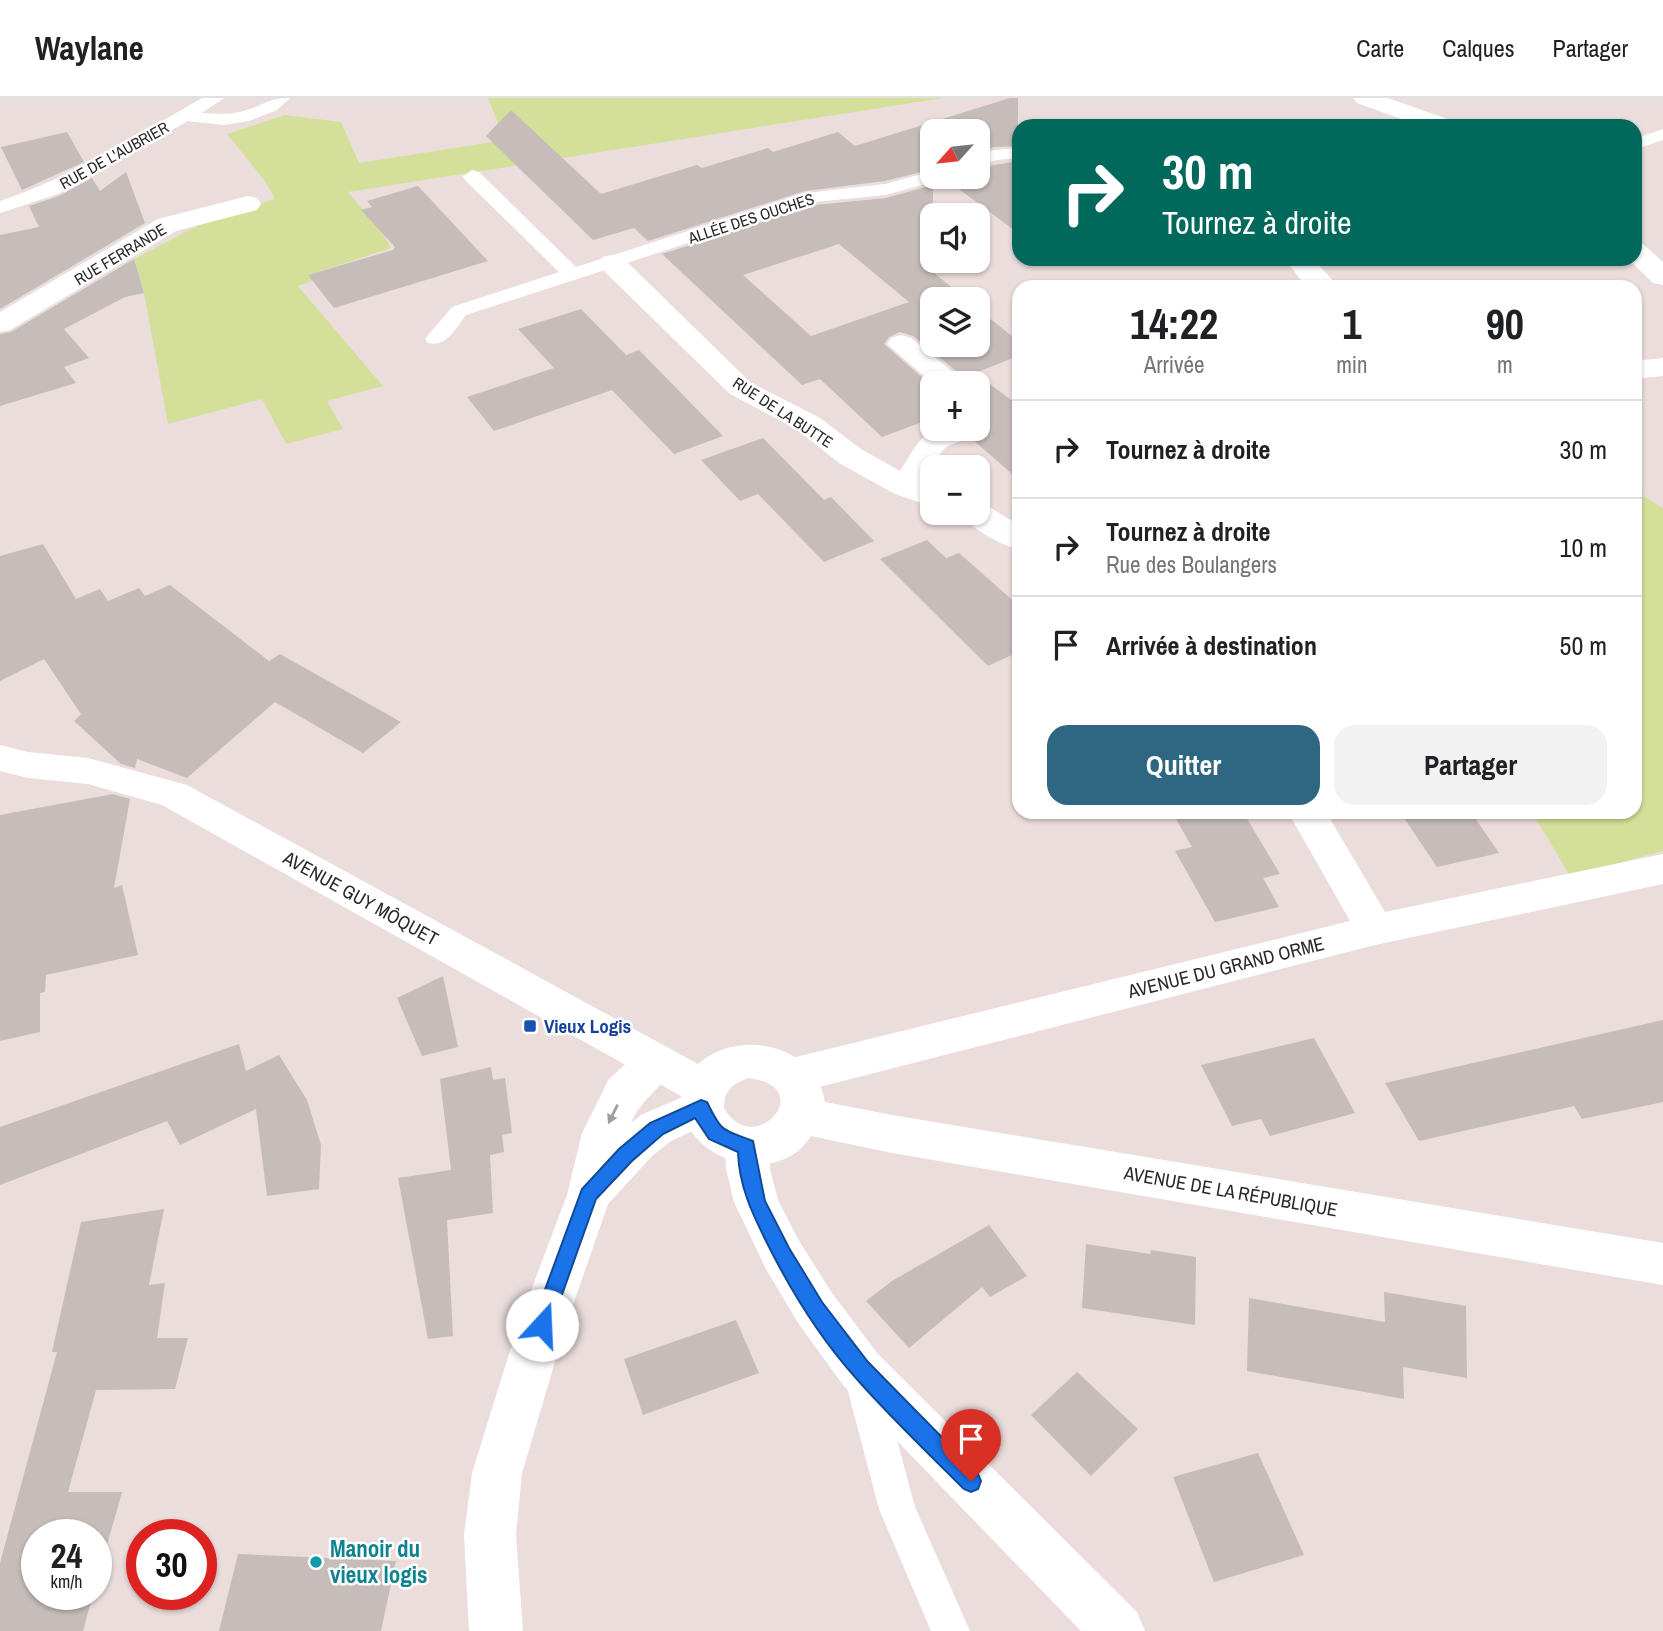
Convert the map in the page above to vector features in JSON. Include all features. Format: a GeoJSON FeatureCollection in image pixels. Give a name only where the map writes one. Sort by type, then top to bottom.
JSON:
{"type":"FeatureCollection","features":[{"type":"Feature","properties":{"kind":"street"},"geometry":{"type":"LineString","coordinates":[[1365,98],[1424,119]]}},
{"type":"Feature","properties":{"kind":"street","name":"RUE FERRANDE"},"geometry":{"type":"LineString","coordinates":[[0,324],[167,225],[248,204]]}},
{"type":"Feature","properties":{"kind":"street"},"geometry":{"type":"LineString","coordinates":[[1642,257],[1663,277]]}},
{"type":"Feature","properties":{"kind":"street","name":"RUE DE LA BUTTE"},"geometry":{"type":"LineString","coordinates":[[612,263],[740,388],[809,424],[850,456],[919,492],[934,441]]}},
{"type":"Feature","properties":{"kind":"street"},"geometry":{"type":"LineString","coordinates":[[1304,266],[1315,280]]}},
{"type":"Feature","properties":{"kind":"street"},"geometry":{"type":"LineString","coordinates":[[1642,288],[1663,284]]}},
{"type":"Feature","properties":{"kind":"street"},"geometry":{"type":"LineString","coordinates":[[901,344],[934,371]]}},
{"type":"Feature","properties":{"kind":"street"},"geometry":{"type":"LineString","coordinates":[[1642,369],[1663,367]]}},
{"type":"Feature","properties":{"kind":"street"},"geometry":{"type":"LineString","coordinates":[[990,521],[1012,535]]}},
{"type":"Feature","properties":{"kind":"street","name":"AVENUE GUY MÔQUET"},"geometry":{"type":"LineString","coordinates":[[0,758],[28,765],[88,771],[174,795],[656,1062],[702,1098]]}},
{"type":"Feature","properties":{"kind":"street"},"geometry":{"type":"LineString","coordinates":[[1311,819],[1375,930]]}},
{"type":"Feature","properties":{"kind":"street","name":"AVENUE DU GRAND ORME"},"geometry":{"type":"LineString","coordinates":[[796,1096],[1375,930],[1663,869]]}},
{"type":"Feature","properties":{"kind":"street"},"geometry":{"type":"LineString","coordinates":[[589,1195],[625,1155],[656,1128],[702,1098],[714,1075],[728,1065],[745,1060],[762,1060],[779,1066],[796,1096],[792,1128],[779,1138],[764,1144],[747,1146],[730,1142],[715,1134],[705,1121],[702,1098]]}},
{"type":"Feature","properties":{"kind":"street"},"geometry":{"type":"LineString","coordinates":[[496,1631],[490,1535],[497,1473],[542,1325],[589,1195],[604,1133],[623,1093],[656,1062]]}},
{"type":"Feature","properties":{"kind":"street","name":"AVENUE DE LA RÉPUBLIQUE"},"geometry":{"type":"LineString","coordinates":[[796,1096],[892,1134],[1663,1264]]}},
{"type":"Feature","properties":{"kind":"street"},"geometry":{"type":"LineString","coordinates":[[747,1146],[748,1169],[756,1202],[782,1254],[815,1308],[860,1369],[1118,1631]]}},
{"type":"Feature","properties":{"kind":"lane","name":"RUE DE L'AUBRIER"},"geometry":{"type":"LineString","coordinates":[[0,206],[61,185],[215,98]]}},
{"type":"Feature","properties":{"kind":"lane","name":"RUE DE L'AUBRIER"},"geometry":{"type":"LineString","coordinates":[[187,115],[225,120],[253,115],[281,98]]}},
{"type":"Feature","properties":{"kind":"lane"},"geometry":{"type":"LineString","coordinates":[[1642,142],[1663,134]]}},
{"type":"Feature","properties":{"kind":"lane"},"geometry":{"type":"LineString","coordinates":[[990,156],[1012,154]]}},
{"type":"Feature","properties":{"kind":"lane"},"geometry":{"type":"LineString","coordinates":[[472,176],[573,275]]}},
{"type":"Feature","properties":{"kind":"lane","name":"ALLÉE DES OUCHES"},"geometry":{"type":"LineString","coordinates":[[435,339],[459,311],[813,197],[886,189],[920,180]]}},
{"type":"Feature","properties":{"kind":"lane"},"geometry":{"type":"LineString","coordinates":[[860,1369],[898,1509],[951,1631]]}},
{"type":"Feature","properties":{"kind":"green space"},"geometry":{"type":"Polygon","coordinates":[[[488,98],[943,98],[348,192],[383,234],[391,248],[309,275],[313,281],[298,286],[383,386],[327,401],[343,429],[286,444],[262,399],[168,424],[144,293],[134,259],[201,224],[275,199],[264,180],[227,134],[285,115],[341,122],[359,163],[505,140],[488,98]]]}},
{"type":"Feature","properties":{"kind":"green space"},"geometry":{"type":"Polygon","coordinates":[[[1642,495],[1663,508],[1663,851],[1570,876],[1536,819],[1642,819],[1642,495]]]}},
{"type":"Feature","properties":{"kind":"building"},"geometry":{"type":"Polygon","coordinates":[[[1010,98],[1018,98],[1018,119],[1012,119],[1012,146],[990,148],[990,119],[942,119],[1010,98]]]}},
{"type":"Feature","properties":{"kind":"building"},"geometry":{"type":"Polygon","coordinates":[[[511,110],[601,194],[697,165],[702,168],[768,148],[773,152],[838,132],[855,146],[920,126],[920,172],[885,181],[805,191],[648,241],[634,228],[593,240],[486,136],[511,110]]]}},
{"type":"Feature","properties":{"kind":"building"},"geometry":{"type":"Polygon","coordinates":[[[67,132],[84,162],[22,190],[1,147],[67,132]]]}},
{"type":"Feature","properties":{"kind":"building"},"geometry":{"type":"Polygon","coordinates":[[[1012,162],[1012,229],[990,212],[990,203],[978,203],[959,189],[990,189],[990,166],[1012,162]]]}},
{"type":"Feature","properties":{"kind":"building"},"geometry":{"type":"Polygon","coordinates":[[[126,172],[145,223],[0,309],[0,235],[39,227],[29,206],[59,196],[92,178],[100,191],[126,172]]]}},
{"type":"Feature","properties":{"kind":"building"},"geometry":{"type":"Polygon","coordinates":[[[418,186],[488,261],[334,308],[308,275],[393,250],[395,247],[361,210],[372,207],[367,201],[418,186]]]}},
{"type":"Feature","properties":{"kind":"building"},"geometry":{"type":"Polygon","coordinates":[[[920,189],[933,189],[933,203],[920,203],[920,273],[934,273],[951,287],[920,287],[920,342],[900,332],[889,337],[884,344],[920,376],[920,423],[882,437],[820,379],[802,385],[662,254],[816,205],[886,198],[920,189]],[[839,244],[743,275],[811,336],[909,302],[839,244]]]}},
{"type":"Feature","properties":{"kind":"building"},"geometry":{"type":"Polygon","coordinates":[[[134,259],[144,293],[125,297],[64,329],[89,358],[64,367],[76,383],[0,406],[0,334],[11,332],[134,259]]]}},
{"type":"Feature","properties":{"kind":"building"},"geometry":{"type":"Polygon","coordinates":[[[581,309],[626,355],[639,350],[723,436],[674,454],[612,390],[494,431],[467,397],[554,368],[518,329],[581,309]]]}},
{"type":"Feature","properties":{"kind":"building"},"geometry":{"type":"Polygon","coordinates":[[[990,319],[1012,336],[1012,358],[980,371],[956,371],[939,357],[990,357],[990,319]]]}},
{"type":"Feature","properties":{"kind":"building"},"geometry":{"type":"Polygon","coordinates":[[[990,384],[1012,401],[1012,474],[974,441],[990,441],[990,384]]]}},
{"type":"Feature","properties":{"kind":"building"},"geometry":{"type":"Polygon","coordinates":[[[763,438],[824,500],[831,497],[874,541],[824,562],[758,494],[740,501],[701,460],[763,438]]]}},
{"type":"Feature","properties":{"kind":"building"},"geometry":{"type":"Polygon","coordinates":[[[927,540],[946,558],[959,553],[1012,600],[1012,655],[988,666],[880,559],[927,540]]]}},
{"type":"Feature","properties":{"kind":"building"},"geometry":{"type":"Polygon","coordinates":[[[43,544],[76,599],[100,589],[108,601],[139,588],[145,596],[170,585],[269,661],[280,654],[401,722],[363,753],[275,702],[187,778],[137,759],[135,768],[121,764],[74,721],[81,714],[44,659],[0,681],[0,556],[43,544]]]}},
{"type":"Feature","properties":{"kind":"building"},"geometry":{"type":"Polygon","coordinates":[[[113,794],[130,799],[114,888],[122,885],[138,955],[46,975],[45,992],[40,993],[40,1032],[0,1041],[0,815],[113,794]]]}},
{"type":"Feature","properties":{"kind":"building"},"geometry":{"type":"Polygon","coordinates":[[[1176,819],[1247,819],[1280,874],[1263,878],[1279,907],[1215,922],[1175,851],[1192,847],[1176,819]]]}},
{"type":"Feature","properties":{"kind":"building"},"geometry":{"type":"Polygon","coordinates":[[[1405,819],[1476,819],[1499,853],[1437,867],[1405,819]]]}},
{"type":"Feature","properties":{"kind":"building"},"geometry":{"type":"Polygon","coordinates":[[[443,976],[458,1047],[422,1056],[397,998],[443,976]]]}},
{"type":"Feature","properties":{"kind":"building"},"geometry":{"type":"Polygon","coordinates":[[[1663,1020],[1663,1102],[1582,1119],[1574,1106],[1419,1141],[1385,1083],[1663,1020]]]}},
{"type":"Feature","properties":{"kind":"building"},"geometry":{"type":"Polygon","coordinates":[[[1314,1038],[1355,1113],[1270,1136],[1261,1119],[1232,1126],[1201,1065],[1314,1038]]]}},
{"type":"Feature","properties":{"kind":"building"},"geometry":{"type":"Polygon","coordinates":[[[239,1044],[246,1071],[279,1055],[307,1100],[321,1145],[319,1189],[267,1196],[256,1109],[180,1145],[167,1121],[0,1185],[0,1127],[239,1044]]]}},
{"type":"Feature","properties":{"kind":"building"},"geometry":{"type":"Polygon","coordinates":[[[491,1067],[493,1080],[505,1078],[512,1133],[502,1135],[504,1152],[490,1155],[493,1213],[447,1220],[453,1336],[428,1339],[398,1178],[451,1170],[440,1079],[491,1067]]]}},
{"type":"Feature","properties":{"kind":"building"},"geometry":{"type":"Polygon","coordinates":[[[164,1209],[149,1285],[165,1283],[157,1338],[188,1338],[175,1389],[96,1390],[68,1492],[122,1492],[112,1527],[112,1519],[21,1519],[21,1610],[89,1610],[83,1631],[0,1631],[0,1563],[57,1352],[52,1352],[81,1222],[164,1209]]]}},
{"type":"Feature","properties":{"kind":"building"},"geometry":{"type":"Polygon","coordinates":[[[989,1225],[1027,1276],[990,1297],[982,1287],[909,1348],[866,1301],[892,1281],[989,1225]]]}},
{"type":"Feature","properties":{"kind":"building"},"geometry":{"type":"Polygon","coordinates":[[[1086,1244],[1150,1254],[1151,1250],[1196,1257],[1195,1325],[1082,1308],[1086,1244]]]}},
{"type":"Feature","properties":{"kind":"building"},"geometry":{"type":"Polygon","coordinates":[[[1384,1292],[1466,1306],[1467,1378],[1403,1367],[1404,1399],[1247,1371],[1249,1298],[1385,1322],[1384,1292]]]}},
{"type":"Feature","properties":{"kind":"building"},"geometry":{"type":"Polygon","coordinates":[[[736,1320],[759,1373],[643,1415],[624,1359],[736,1320]]]}},
{"type":"Feature","properties":{"kind":"building"},"geometry":{"type":"Polygon","coordinates":[[[1077,1372],[1138,1429],[1091,1476],[1031,1415],[1077,1372]]]}},
{"type":"Feature","properties":{"kind":"building"},"geometry":{"type":"Polygon","coordinates":[[[1258,1453],[1304,1555],[1214,1582],[1173,1477],[1258,1453]]]}},
{"type":"Feature","properties":{"kind":"building"},"geometry":{"type":"Polygon","coordinates":[[[238,1554],[396,1561],[381,1631],[219,1631],[238,1554]]]}},
{"type":"Feature","properties":{"kind":"place","name":"Vieux Logis"},"geometry":{"type":"Point","coordinates":[530,1026]}},
{"type":"Feature","properties":{"kind":"place","name":"Manoir du vieux logis"},"geometry":{"type":"Point","coordinates":[316,1562]}},
{"type":"Feature","properties":{"kind":"route"},"geometry":{"type":"LineString","coordinates":[[542,1325],[589,1195],[625,1155],[656,1128],[701,1107],[705,1121],[715,1134],[730,1142],[747,1146],[748,1169],[756,1202],[782,1254],[815,1308],[860,1369],[971,1481]]}}]}
